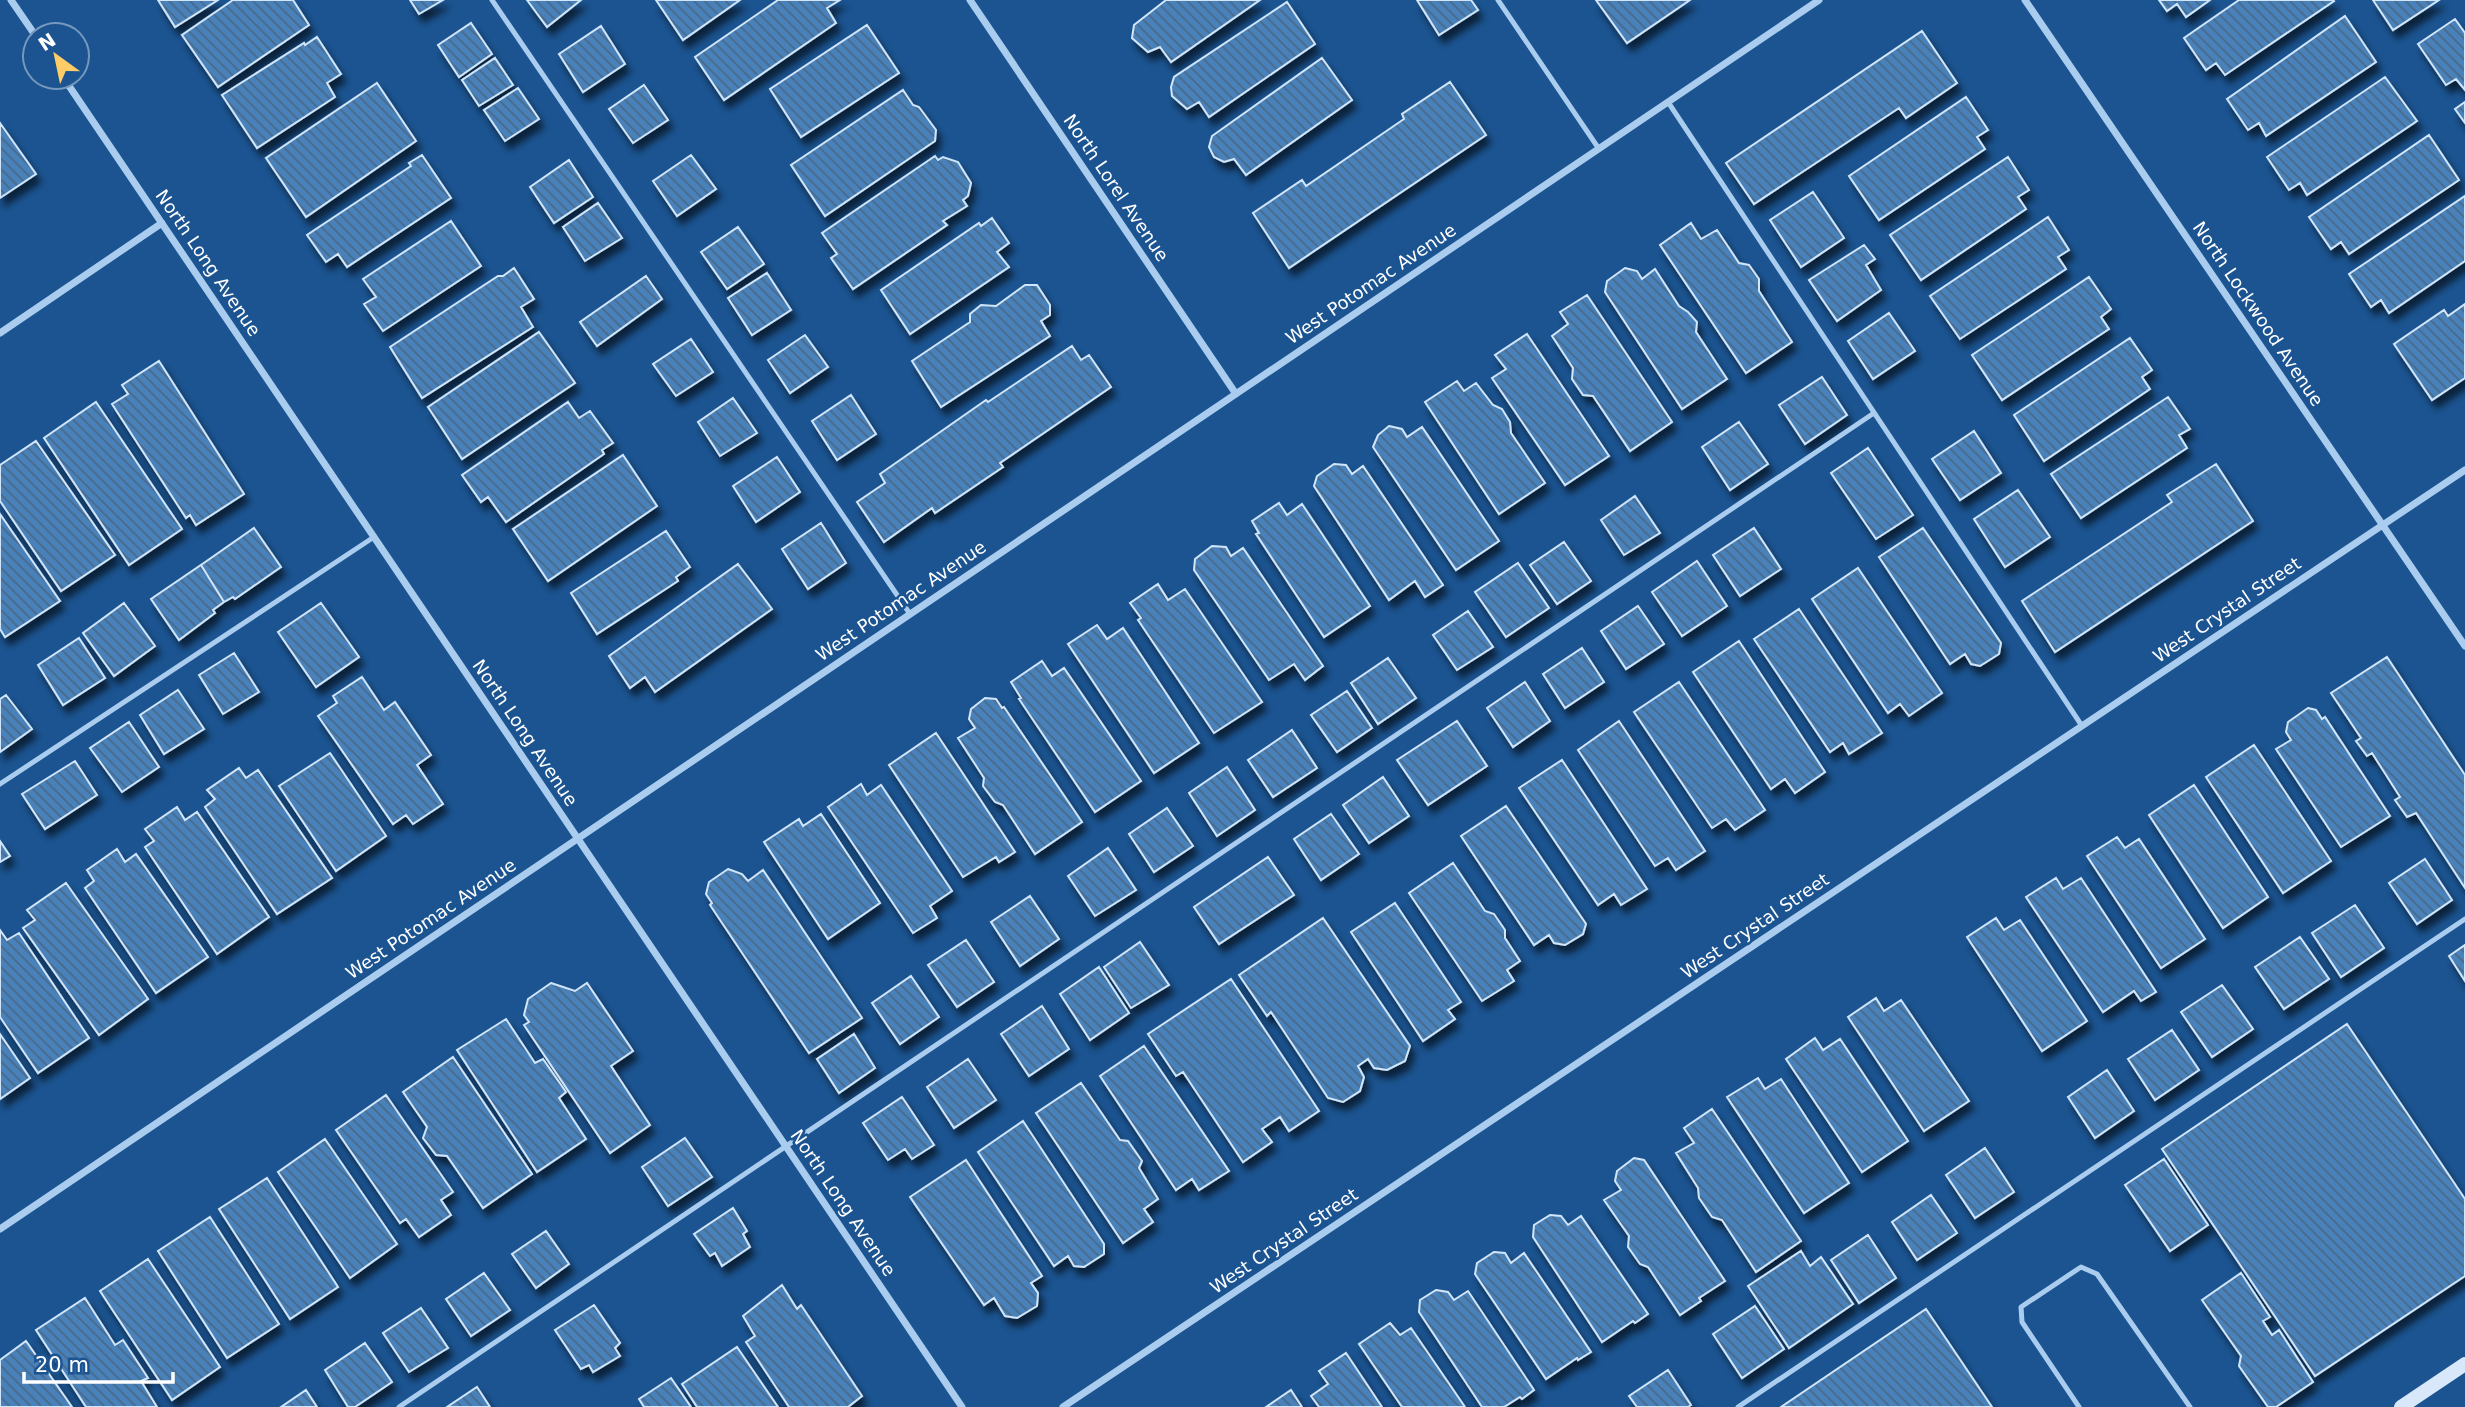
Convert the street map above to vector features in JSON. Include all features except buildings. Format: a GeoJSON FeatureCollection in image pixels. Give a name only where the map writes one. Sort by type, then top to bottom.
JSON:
{"type":"FeatureCollection","features":[{"type":"Feature","properties":{"kind":"main road"},"geometry":{"type":"LineString","coordinates":[[2401,1407],[2465,1364]]}},
{"type":"Feature","properties":{"kind":"street"},"geometry":{"type":"LineString","coordinates":[[11,0],[25,21]]}},
{"type":"Feature","properties":{"kind":"street","name":"North Lorel Avenue"},"geometry":{"type":"LineString","coordinates":[[970,0],[1236,394]]}},
{"type":"Feature","properties":{"kind":"street","name":"West Potomac Avenue"},"geometry":{"type":"LineString","coordinates":[[0,1229],[1819,0]]}},
{"type":"Feature","properties":{"kind":"street","name":"North Lockwood Avenue"},"geometry":{"type":"LineString","coordinates":[[2025,0],[2465,646]]}},
{"type":"Feature","properties":{"kind":"street","name":"North Long Avenue"},"geometry":{"type":"LineString","coordinates":[[72,91],[962,1407]]}},
{"type":"Feature","properties":{"kind":"street"},"geometry":{"type":"LineString","coordinates":[[0,333],[162,223]]}},
{"type":"Feature","properties":{"kind":"street","name":"West Crystal Street"},"geometry":{"type":"LineString","coordinates":[[1063,1407],[2465,470]]}},
{"type":"Feature","properties":{"kind":"lane"},"geometry":{"type":"LineString","coordinates":[[492,0],[910,614]]}},
{"type":"Feature","properties":{"kind":"lane"},"geometry":{"type":"LineString","coordinates":[[1498,0],[1599,149]]}},
{"type":"Feature","properties":{"kind":"lane"},"geometry":{"type":"LineString","coordinates":[[1668,102],[2082,726]]}},
{"type":"Feature","properties":{"kind":"lane"},"geometry":{"type":"LineString","coordinates":[[399,1407],[1874,413]]}},
{"type":"Feature","properties":{"kind":"lane"},"geometry":{"type":"LineString","coordinates":[[0,784],[374,537]]}},
{"type":"Feature","properties":{"kind":"lane"},"geometry":{"type":"LineString","coordinates":[[1738,1407],[2465,919]]}},
{"type":"Feature","properties":{"kind":"lane"},"geometry":{"type":"LineString","coordinates":[[2079,1407],[2022,1322],[2021,1307],[2081,1267],[2097,1274],[2190,1407]]}}]}
